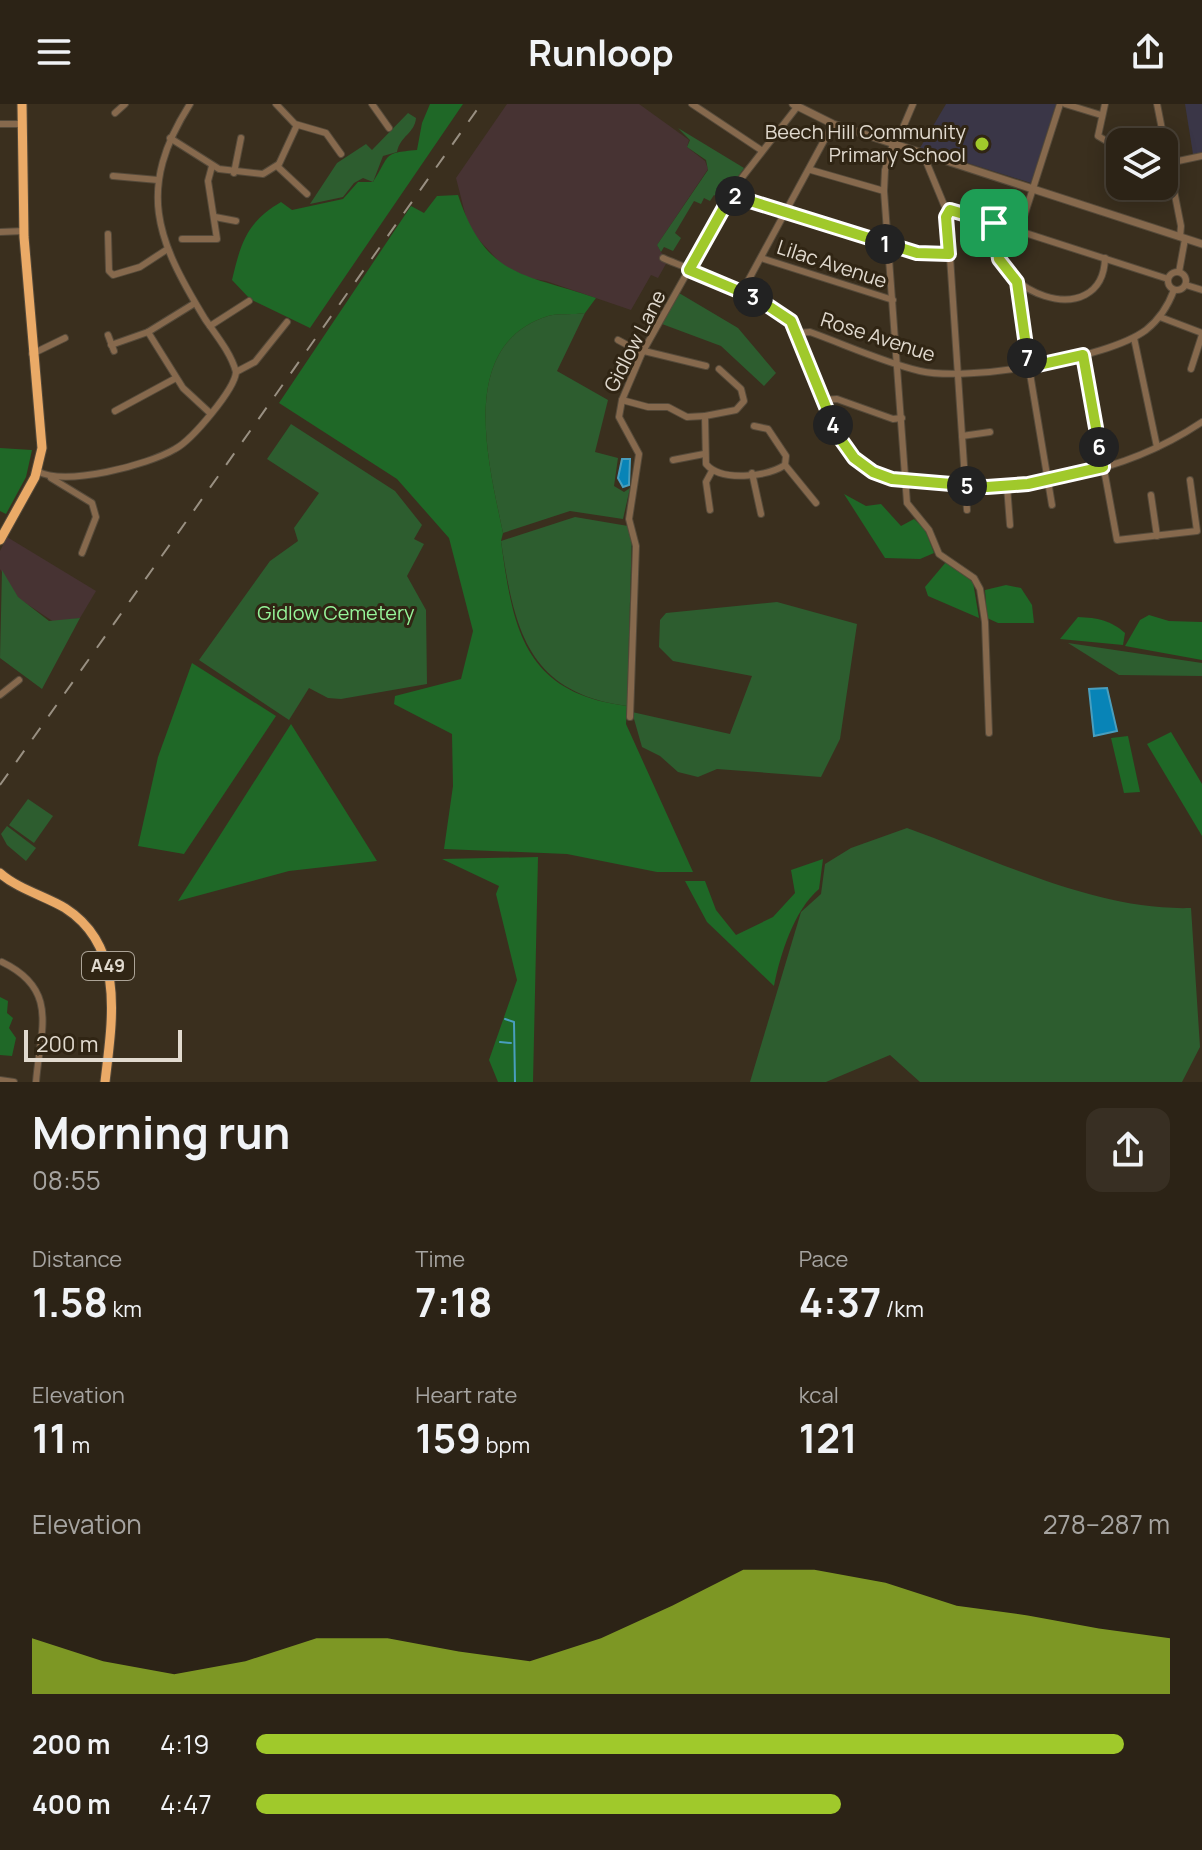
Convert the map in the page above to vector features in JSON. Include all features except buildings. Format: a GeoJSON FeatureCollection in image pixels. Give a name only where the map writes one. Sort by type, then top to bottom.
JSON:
{"type":"FeatureCollection","features":[{"type":"Feature","properties":{"kind":"highway"},"geometry":{"type":"LineString","coordinates":[[0,540],[37,471],[42,436],[32,354],[24,231],[22,104]]}},
{"type":"Feature","properties":{"kind":"highway","name":"A49"},"geometry":{"type":"LineString","coordinates":[[2,877],[68,910],[89,928],[99,944],[111,986],[112,1023],[105,1082]]}},
{"type":"Feature","properties":{"kind":"street"},"geometry":{"type":"LineString","coordinates":[[115,113],[125,104]]}},
{"type":"Feature","properties":{"kind":"street"},"geometry":{"type":"LineString","coordinates":[[51,478],[101,471],[166,454],[185,442],[233,384],[236,372],[166,250],[158,219],[158,180],[170,138],[190,104]]}},
{"type":"Feature","properties":{"kind":"street"},"geometry":{"type":"LineString","coordinates":[[276,104],[297,125],[326,133],[340,148]]}},
{"type":"Feature","properties":{"kind":"street"},"geometry":{"type":"LineString","coordinates":[[372,104],[386,119],[389,128]]}},
{"type":"Feature","properties":{"kind":"street"},"geometry":{"type":"LineString","coordinates":[[692,104],[761,150]]}},
{"type":"Feature","properties":{"kind":"street"},"geometry":{"type":"LineString","coordinates":[[812,104],[818,119]]}},
{"type":"Feature","properties":{"kind":"street"},"geometry":{"type":"LineString","coordinates":[[913,104],[885,170],[884,191],[909,508],[929,530],[939,554],[974,578],[980,589],[985,622],[989,733]]}},
{"type":"Feature","properties":{"kind":"street"},"geometry":{"type":"LineString","coordinates":[[1020,229],[1062,104],[1101,115]]}},
{"type":"Feature","properties":{"kind":"street"},"geometry":{"type":"LineString","coordinates":[[1105,104],[1097,130],[1099,138],[1106,142]]}},
{"type":"Feature","properties":{"kind":"street"},"geometry":{"type":"LineString","coordinates":[[1157,104],[1161,128]]}},
{"type":"Feature","properties":{"kind":"street"},"geometry":{"type":"LineString","coordinates":[[797,105],[818,119],[1202,244]]}},
{"type":"Feature","properties":{"kind":"street","name":"Gidlow Lane"},"geometry":{"type":"LineString","coordinates":[[630,717],[636,546],[629,519],[639,454],[619,417],[622,400],[643,352],[731,195],[761,150],[797,105]]}},
{"type":"Feature","properties":{"kind":"street"},"geometry":{"type":"LineString","coordinates":[[0,124],[22,124]]}},
{"type":"Feature","properties":{"kind":"street"},"geometry":{"type":"LineString","coordinates":[[742,292],[811,170],[833,124]]}},
{"type":"Feature","properties":{"kind":"street"},"geometry":{"type":"LineString","coordinates":[[170,138],[212,166],[234,173],[267,174],[277,166],[297,125]]}},
{"type":"Feature","properties":{"kind":"street"},"geometry":{"type":"LineString","coordinates":[[234,173],[240,136]]}},
{"type":"Feature","properties":{"kind":"street"},"geometry":{"type":"LineString","coordinates":[[923,154],[947,212],[967,510]]}},
{"type":"Feature","properties":{"kind":"street"},"geometry":{"type":"LineString","coordinates":[[1178,161],[1202,156]]}},
{"type":"Feature","properties":{"kind":"street"},"geometry":{"type":"LineString","coordinates":[[182,239],[217,239],[208,181],[212,166]]}},
{"type":"Feature","properties":{"kind":"street"},"geometry":{"type":"LineString","coordinates":[[277,166],[308,194]]}},
{"type":"Feature","properties":{"kind":"street"},"geometry":{"type":"LineString","coordinates":[[811,170],[884,191]]}},
{"type":"Feature","properties":{"kind":"street"},"geometry":{"type":"LineString","coordinates":[[118,179],[158,180]]}},
{"type":"Feature","properties":{"kind":"street"},"geometry":{"type":"LineString","coordinates":[[731,195],[890,246],[917,253],[949,254]]}},
{"type":"Feature","properties":{"kind":"street"},"geometry":{"type":"LineString","coordinates":[[1174,200],[1183,238],[1179,272]]}},
{"type":"Feature","properties":{"kind":"street"},"geometry":{"type":"LineString","coordinates":[[947,212],[954,210],[1020,229],[1168,279],[1174,290],[1186,285],[1202,290]]}},
{"type":"Feature","properties":{"kind":"street"},"geometry":{"type":"LineString","coordinates":[[215,217],[236,221]]}},
{"type":"Feature","properties":{"kind":"street"},"geometry":{"type":"LineString","coordinates":[[994,223],[999,259],[1017,282],[1046,297],[1081,297],[1100,282],[1105,258]]}},
{"type":"Feature","properties":{"kind":"street"},"geometry":{"type":"LineString","coordinates":[[0,232],[24,231]]}},
{"type":"Feature","properties":{"kind":"street"},"geometry":{"type":"LineString","coordinates":[[108,234],[109,271],[113,275],[140,267],[166,250]]}},
{"type":"Feature","properties":{"kind":"street","name":"Rose Avenue"},"geometry":{"type":"LineString","coordinates":[[663,258],[742,292],[786,317],[798,333],[810,332],[920,371],[1029,367],[1083,355],[1134,338],[1160,317],[1174,290]]}},
{"type":"Feature","properties":{"kind":"street","name":"Lilac Avenue"},"geometry":{"type":"LineString","coordinates":[[761,258],[893,300]]}},
{"type":"Feature","properties":{"kind":"street"},"geometry":{"type":"LineString","coordinates":[[1168,279],[1179,272]]}},
{"type":"Feature","properties":{"kind":"street"},"geometry":{"type":"LineString","coordinates":[[1179,272],[1186,278],[1186,285]]}},
{"type":"Feature","properties":{"kind":"street"},"geometry":{"type":"LineString","coordinates":[[1017,282],[1052,505]]}},
{"type":"Feature","properties":{"kind":"street"},"geometry":{"type":"LineString","coordinates":[[210,326],[244,301]]}},
{"type":"Feature","properties":{"kind":"street"},"geometry":{"type":"LineString","coordinates":[[108,335],[112,348],[148,332],[195,303]]}},
{"type":"Feature","properties":{"kind":"street"},"geometry":{"type":"LineString","coordinates":[[1160,317],[1202,334],[1191,369]]}},
{"type":"Feature","properties":{"kind":"street"},"geometry":{"type":"LineString","coordinates":[[236,372],[255,362],[287,322]]}},
{"type":"Feature","properties":{"kind":"street"},"geometry":{"type":"LineString","coordinates":[[148,332],[176,378],[210,413]]}},
{"type":"Feature","properties":{"kind":"street"},"geometry":{"type":"LineString","coordinates":[[798,333],[837,434],[854,458],[879,475],[907,481],[966,486],[1007,486],[1048,480],[1103,467],[1157,447],[1202,422]]}},
{"type":"Feature","properties":{"kind":"street"},"geometry":{"type":"LineString","coordinates":[[32,354],[65,338]]}},
{"type":"Feature","properties":{"kind":"street"},"geometry":{"type":"LineString","coordinates":[[1134,338],[1139,349],[1157,447]]}},
{"type":"Feature","properties":{"kind":"street"},"geometry":{"type":"LineString","coordinates":[[618,339],[643,352],[706,366]]}},
{"type":"Feature","properties":{"kind":"street"},"geometry":{"type":"LineString","coordinates":[[1083,355],[1117,540],[1197,531],[1190,480]]}},
{"type":"Feature","properties":{"kind":"street"},"geometry":{"type":"LineString","coordinates":[[622,400],[653,408],[668,407],[687,417],[736,410],[744,401],[741,389],[719,369]]}},
{"type":"Feature","properties":{"kind":"street"},"geometry":{"type":"LineString","coordinates":[[115,397],[118,409],[176,378]]}},
{"type":"Feature","properties":{"kind":"street"},"geometry":{"type":"LineString","coordinates":[[823,400],[837,399],[893,419],[902,418]]}},
{"type":"Feature","properties":{"kind":"street"},"geometry":{"type":"LineString","coordinates":[[705,416],[704,454],[712,471],[720,474],[752,473],[775,471],[785,465]]}},
{"type":"Feature","properties":{"kind":"street"},"geometry":{"type":"LineString","coordinates":[[754,426],[768,429],[786,456],[785,465],[817,500]]}},
{"type":"Feature","properties":{"kind":"street"},"geometry":{"type":"LineString","coordinates":[[962,436],[990,432]]}},
{"type":"Feature","properties":{"kind":"street"},"geometry":{"type":"LineString","coordinates":[[673,460],[704,454]]}},
{"type":"Feature","properties":{"kind":"street"},"geometry":{"type":"LineString","coordinates":[[37,471],[92,503],[96,517],[82,553]]}},
{"type":"Feature","properties":{"kind":"street"},"geometry":{"type":"LineString","coordinates":[[710,510],[706,482],[712,471]]}},
{"type":"Feature","properties":{"kind":"street"},"geometry":{"type":"LineString","coordinates":[[752,473],[761,514]]}},
{"type":"Feature","properties":{"kind":"street"},"geometry":{"type":"LineString","coordinates":[[1007,486],[1010,525]]}},
{"type":"Feature","properties":{"kind":"street"},"geometry":{"type":"LineString","coordinates":[[1151,495],[1157,536]]}},
{"type":"Feature","properties":{"kind":"street"},"geometry":{"type":"LineString","coordinates":[[0,695],[19,680]]}},
{"type":"Feature","properties":{"kind":"street"},"geometry":{"type":"LineString","coordinates":[[2,962],[27,978],[40,1000],[44,1019],[36,1082]]}},
{"type":"Feature","properties":{"kind":"street"},"geometry":{"type":"LineString","coordinates":[[0,1080],[14,1082]]}},
{"type":"Feature","properties":{"kind":"shaded area"},"geometry":{"type":"Polygon","coordinates":[[[507,104],[639,104],[689,140],[687,147],[705,161],[708,169],[657,245],[667,262],[658,278],[651,275],[631,310],[546,281],[522,277],[504,267],[469,229],[456,178],[507,104]]]}},
{"type":"Feature","properties":{"kind":"shaded area","name":"Beech Hill Community Primary School"},"geometry":{"type":"Polygon","coordinates":[[[946,104],[1056,104],[1031,183],[920,148],[946,104]]]}},
{"type":"Feature","properties":{"kind":"shaded area"},"geometry":{"type":"Polygon","coordinates":[[[1185,104],[1202,104],[1202,154],[1193,154],[1185,104]]]}},
{"type":"Feature","properties":{"kind":"shaded area"},"geometry":{"type":"Polygon","coordinates":[[[7,537],[96,591],[80,618],[54,622],[18,598],[0,569],[0,551],[7,537]]]}},
{"type":"Feature","properties":{"kind":"green space"},"geometry":{"type":"Polygon","coordinates":[[[430,104],[463,104],[310,328],[250,299],[232,280],[242,244],[260,217],[281,202],[292,210],[343,199],[358,182],[373,182],[392,154],[417,150],[422,123],[430,104]]]}},
{"type":"Feature","properties":{"kind":"green space"},"geometry":{"type":"Polygon","coordinates":[[[408,113],[416,118],[413,127],[397,152],[383,156],[373,182],[363,178],[354,183],[343,197],[310,204],[337,163],[366,144],[372,150],[408,113]]]}},
{"type":"Feature","properties":{"kind":"green space"},"geometry":{"type":"Polygon","coordinates":[[[678,128],[744,168],[722,199],[714,195],[710,201],[704,198],[701,204],[694,201],[675,233],[681,238],[673,251],[664,247],[661,252],[657,245],[708,170],[706,160],[687,147],[690,140],[678,128]]]}},
{"type":"Feature","properties":{"kind":"green space"},"geometry":{"type":"Polygon","coordinates":[[[458,195],[481,243],[495,257],[528,276],[596,298],[585,313],[548,316],[519,331],[500,352],[490,379],[486,410],[487,442],[503,533],[501,541],[506,573],[519,629],[530,652],[545,672],[566,687],[593,699],[627,706],[626,724],[693,872],[657,872],[567,854],[444,849],[453,786],[452,734],[394,704],[395,696],[461,679],[473,631],[449,538],[397,479],[279,403],[411,206],[424,213],[437,196],[458,195]]]}},
{"type":"Feature","properties":{"kind":"green space"},"geometry":{"type":"Polygon","coordinates":[[[679,293],[738,328],[776,373],[764,386],[721,346],[662,324],[679,293]]]}},
{"type":"Feature","properties":{"kind":"green space"},"geometry":{"type":"Polygon","coordinates":[[[585,313],[557,371],[608,400],[595,452],[618,458],[614,486],[624,492],[630,488],[623,519],[570,511],[503,533],[491,474],[486,410],[490,379],[500,352],[519,331],[548,316],[585,313]]]}},
{"type":"Feature","properties":{"kind":"green space","name":"Gidlow Cemetery"},"geometry":{"type":"Polygon","coordinates":[[[291,424],[395,491],[422,525],[414,539],[424,544],[407,576],[426,610],[427,684],[341,699],[328,698],[309,688],[289,720],[199,660],[270,561],[298,541],[294,528],[319,493],[267,459],[291,424]]]}},
{"type":"Feature","properties":{"kind":"green space"},"geometry":{"type":"Polygon","coordinates":[[[0,448],[32,450],[26,477],[6,514],[0,511],[0,448]]]}},
{"type":"Feature","properties":{"kind":"green space"},"geometry":{"type":"Polygon","coordinates":[[[844,494],[866,506],[881,504],[901,526],[914,519],[925,529],[934,553],[920,559],[885,558],[844,494]]]}},
{"type":"Feature","properties":{"kind":"green space"},"geometry":{"type":"Polygon","coordinates":[[[575,517],[628,526],[632,531],[627,706],[593,699],[567,687],[546,671],[531,651],[512,601],[501,541],[575,517]]]}},
{"type":"Feature","properties":{"kind":"green space"},"geometry":{"type":"Polygon","coordinates":[[[946,562],[973,582],[979,618],[928,596],[925,587],[946,562]]]}},
{"type":"Feature","properties":{"kind":"green space"},"geometry":{"type":"Polygon","coordinates":[[[2,570],[18,597],[49,621],[80,618],[42,689],[0,658],[2,570]]]}},
{"type":"Feature","properties":{"kind":"green space"},"geometry":{"type":"Polygon","coordinates":[[[1006,585],[1021,588],[1032,605],[1034,623],[998,623],[987,618],[985,590],[1006,585]]]}},
{"type":"Feature","properties":{"kind":"green space"},"geometry":{"type":"Polygon","coordinates":[[[777,602],[857,624],[840,739],[821,777],[717,769],[698,777],[678,772],[660,756],[642,747],[632,712],[730,734],[752,676],[673,661],[659,647],[660,620],[666,613],[777,602]]]}},
{"type":"Feature","properties":{"kind":"green space"},"geometry":{"type":"Polygon","coordinates":[[[1149,615],[1169,621],[1202,622],[1202,660],[1125,646],[1140,620],[1149,615]]]}},
{"type":"Feature","properties":{"kind":"green space"},"geometry":{"type":"Polygon","coordinates":[[[1078,617],[1114,625],[1125,633],[1123,645],[1060,639],[1078,617]]]}},
{"type":"Feature","properties":{"kind":"green space"},"geometry":{"type":"Polygon","coordinates":[[[1068,643],[1202,663],[1202,676],[1119,675],[1068,643]]]}},
{"type":"Feature","properties":{"kind":"green space"},"geometry":{"type":"Polygon","coordinates":[[[192,663],[276,716],[184,854],[138,846],[158,757],[192,663]]]}},
{"type":"Feature","properties":{"kind":"green space"},"geometry":{"type":"Polygon","coordinates":[[[291,724],[377,861],[289,871],[178,901],[291,724]]]}},
{"type":"Feature","properties":{"kind":"green space"},"geometry":{"type":"Polygon","coordinates":[[[1171,732],[1202,784],[1202,836],[1147,744],[1171,732]]]}},
{"type":"Feature","properties":{"kind":"green space"},"geometry":{"type":"Polygon","coordinates":[[[1128,736],[1140,792],[1124,793],[1111,738],[1128,736]]]}},
{"type":"Feature","properties":{"kind":"green space"},"geometry":{"type":"Polygon","coordinates":[[[28,799],[53,816],[34,843],[9,825],[28,799]]]}},
{"type":"Feature","properties":{"kind":"green space"},"geometry":{"type":"Polygon","coordinates":[[[7,826],[36,848],[26,861],[7,845],[1,834],[7,826]]]}},
{"type":"Feature","properties":{"kind":"green space"},"geometry":{"type":"Polygon","coordinates":[[[907,828],[1083,892],[1155,907],[1191,908],[1200,1047],[1182,1082],[920,1082],[890,1055],[826,1082],[750,1082],[801,912],[821,894],[825,864],[851,848],[907,828]]]}},
{"type":"Feature","properties":{"kind":"green space"},"geometry":{"type":"Polygon","coordinates":[[[538,857],[533,1082],[498,1082],[489,1060],[517,980],[496,894],[499,886],[442,859],[538,857]]]}},
{"type":"Feature","properties":{"kind":"green space"},"geometry":{"type":"Polygon","coordinates":[[[823,859],[819,889],[795,921],[784,947],[774,986],[707,922],[685,881],[705,881],[716,910],[736,935],[773,917],[795,893],[791,870],[823,859]]]}},
{"type":"Feature","properties":{"kind":"green space"},"geometry":{"type":"Polygon","coordinates":[[[0,997],[8,1001],[7,1013],[13,1018],[9,1028],[16,1038],[12,1056],[0,1055],[0,997]]]}},
{"type":"Feature","properties":{"kind":"water"},"geometry":{"type":"Polygon","coordinates":[[[622,459],[630,459],[629,485],[623,487],[618,478],[622,459]]]}},
{"type":"Feature","properties":{"kind":"water"},"geometry":{"type":"Polygon","coordinates":[[[1107,688],[1117,731],[1094,736],[1089,689],[1107,688]]]}},
{"type":"Feature","properties":{"kind":"waterway"},"geometry":{"type":"LineString","coordinates":[[505,1019],[514,1022],[515,1082]]}},
{"type":"Feature","properties":{"kind":"waterway"},"geometry":{"type":"LineString","coordinates":[[500,1042],[511,1043]]}},
{"type":"Feature","properties":{"kind":"railway"},"geometry":{"type":"LineString","coordinates":[[0,785],[481,104]]}},
{"type":"Feature","properties":{"kind":"place","name":"Beech Hill Community Primary School"},"geometry":{"type":"Point","coordinates":[982,144]}},
{"type":"Feature","properties":{"kind":"route"},"geometry":{"type":"LineString","coordinates":[[731,195],[897,249],[935,255],[949,254],[946,217],[950,210],[994,223],[994,242],[999,259],[1017,282],[1029,367],[1083,355],[1103,467],[1028,484],[987,487],[892,479],[873,472],[854,458],[837,434],[791,321],[758,299],[689,270],[731,195]]}}]}
